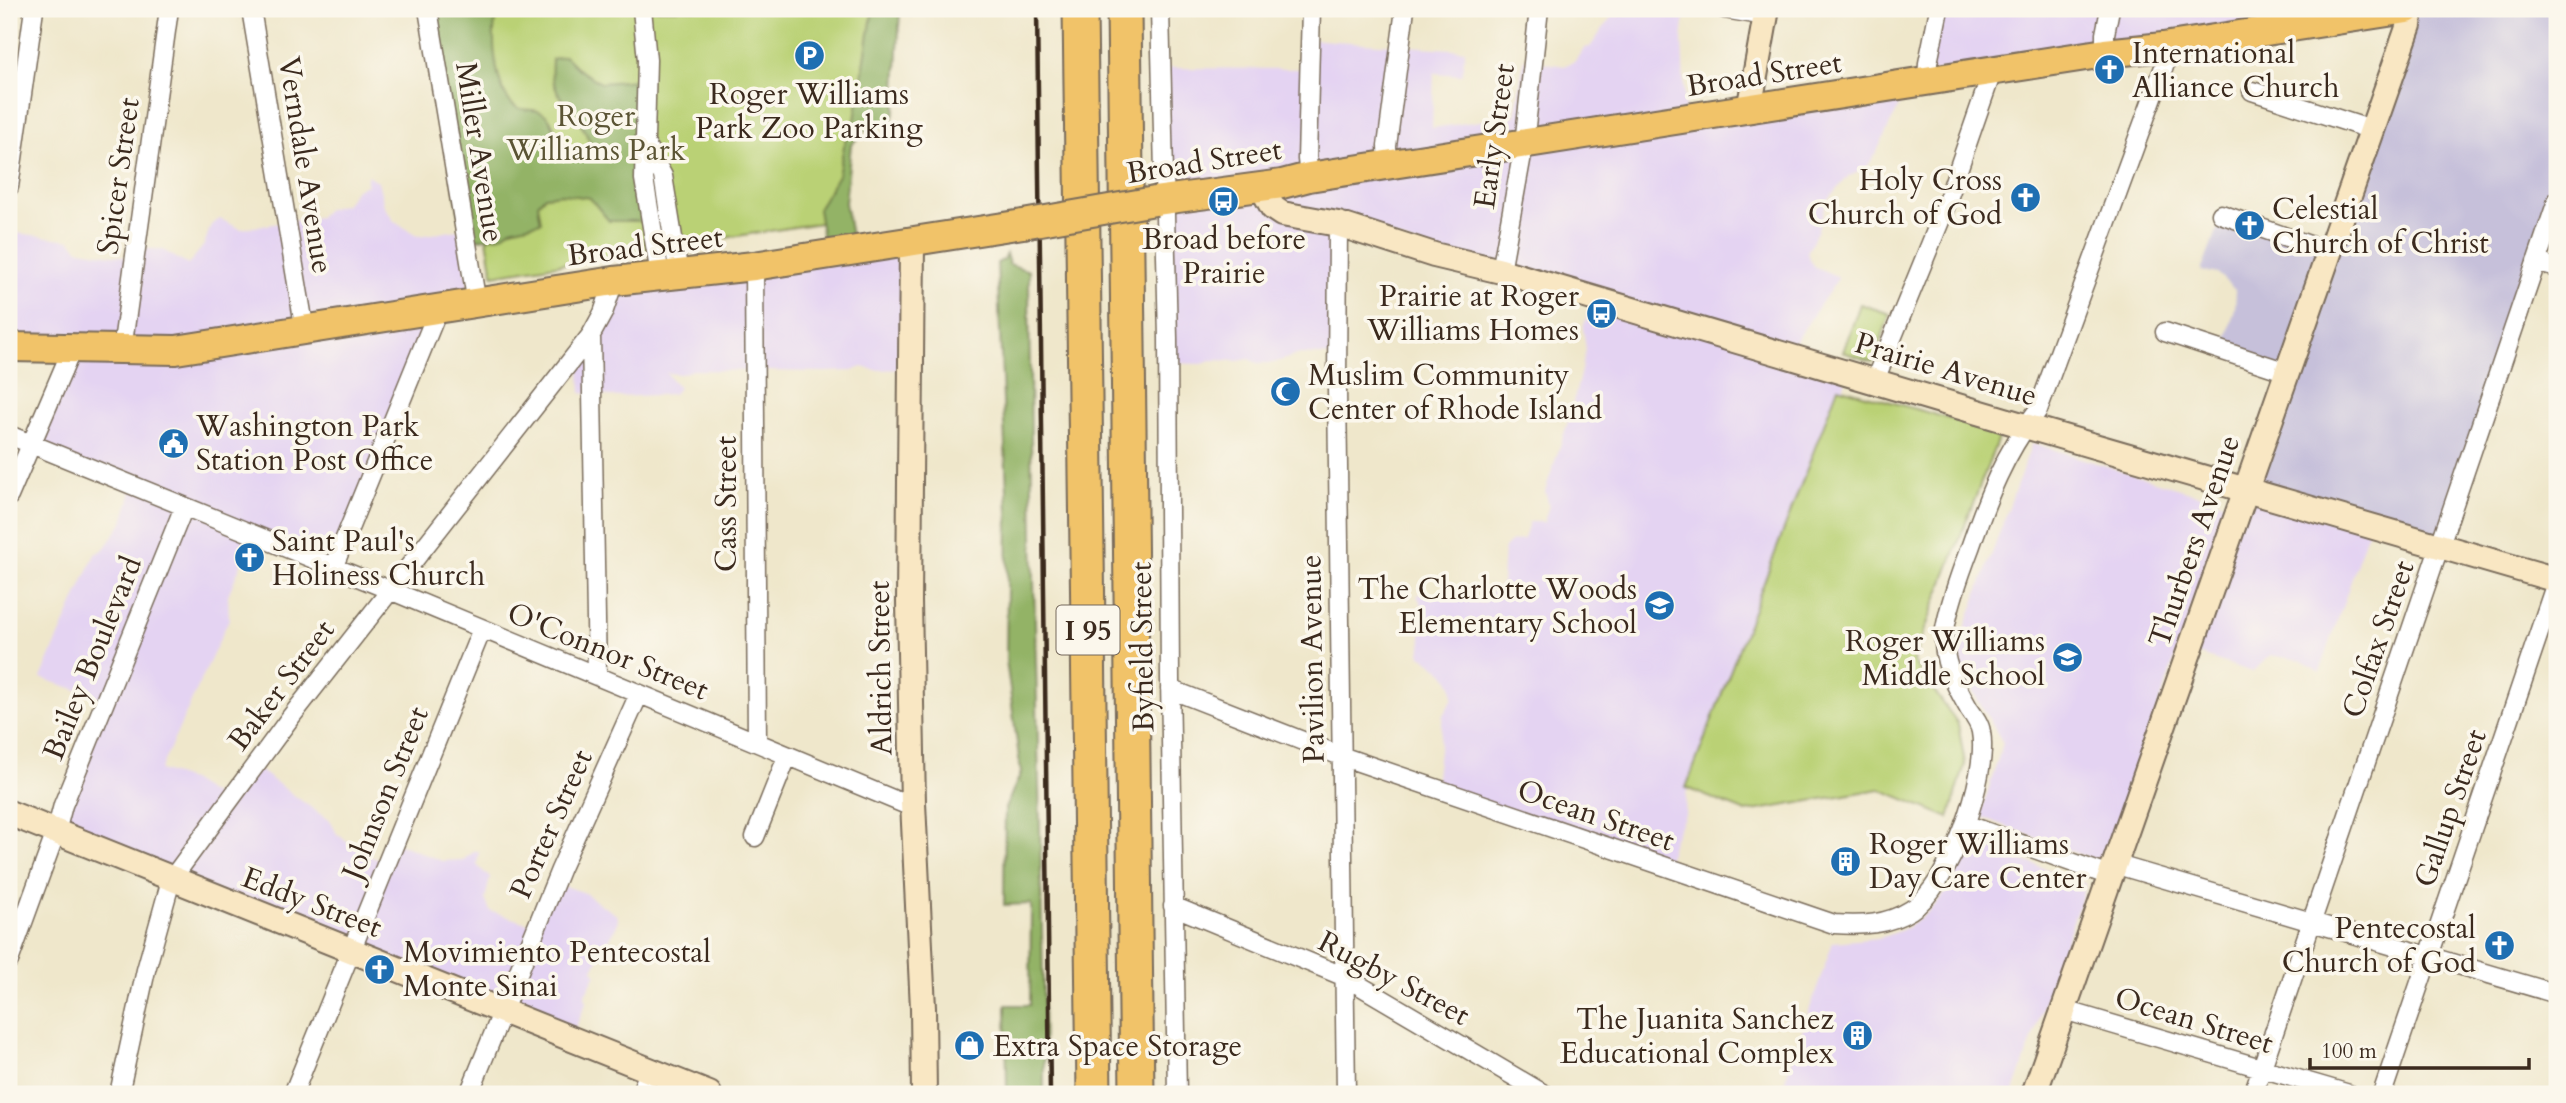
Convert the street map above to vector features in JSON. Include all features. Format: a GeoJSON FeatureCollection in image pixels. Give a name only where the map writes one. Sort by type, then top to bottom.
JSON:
{"type":"FeatureCollection","features":[{"type":"Feature","properties":{"kind":"highway","name":"I 95"},"geometry":{"type":"LineString","coordinates":[[1080,9],[1094,1094]]}},
{"type":"Feature","properties":{"kind":"highway","name":"I 95"},"geometry":{"type":"LineString","coordinates":[[1124,9],[1137,1094]]}},
{"type":"Feature","properties":{"kind":"main road","name":"Broad Street"},"geometry":{"type":"LineString","coordinates":[[9,347],[176,350],[614,281],[754,266],[2105,53],[2164,47],[2283,18],[2409,9]]}},
{"type":"Feature","properties":{"kind":"street"},"geometry":{"type":"LineString","coordinates":[[9,187],[34,9]]}},
{"type":"Feature","properties":{"kind":"street","name":"Spicer Street"},"geometry":{"type":"LineString","coordinates":[[122,350],[169,9]]}},
{"type":"Feature","properties":{"kind":"street","name":"Verndale Avenue"},"geometry":{"type":"LineString","coordinates":[[251,9],[305,331]]}},
{"type":"Feature","properties":{"kind":"street","name":"Miller Avenue"},"geometry":{"type":"LineString","coordinates":[[428,9],[477,304]]}},
{"type":"Feature","properties":{"kind":"street"},"geometry":{"type":"LineString","coordinates":[[642,9],[646,60],[645,143],[663,176],[670,274]]}},
{"type":"Feature","properties":{"kind":"street","name":"Byfield Street"},"geometry":{"type":"LineString","coordinates":[[1160,9],[1160,200],[1168,343],[1170,689],[1177,1094]]}},
{"type":"Feature","properties":{"kind":"street"},"geometry":{"type":"LineString","coordinates":[[1284,182],[1307,159],[1311,9]]}},
{"type":"Feature","properties":{"kind":"street"},"geometry":{"type":"LineString","coordinates":[[1388,165],[1387,146],[1405,9]]}},
{"type":"Feature","properties":{"kind":"street","name":"Early Street"},"geometry":{"type":"LineString","coordinates":[[1501,271],[1524,144],[1539,9]]}},
{"type":"Feature","properties":{"kind":"street"},"geometry":{"type":"LineString","coordinates":[[1724,9],[1767,13],[1749,110]]}},
{"type":"Feature","properties":{"kind":"street"},"geometry":{"type":"LineString","coordinates":[[1927,82],[1939,9]]}},
{"type":"Feature","properties":{"kind":"street"},"geometry":{"type":"LineString","coordinates":[[2105,53],[2105,34],[2110,9]]}},
{"type":"Feature","properties":{"kind":"street","name":"Thurbers Avenue"},"geometry":{"type":"LineString","coordinates":[[2034,1094],[2409,25],[2409,9]]}},
{"type":"Feature","properties":{"kind":"street","name":"Ocean Street"},"geometry":{"type":"LineString","coordinates":[[1170,689],[1341,756],[1834,924],[1865,926],[1891,920],[1912,910],[1931,892],[1947,868],[1965,824],[1984,753],[1981,729],[1945,663],[1945,631],[1961,572],[1993,482],[2025,426],[2038,410],[2165,64],[2164,47]]}},
{"type":"Feature","properties":{"kind":"street"},"geometry":{"type":"LineString","coordinates":[[1875,380],[1942,216],[1992,72]]}},
{"type":"Feature","properties":{"kind":"street"},"geometry":{"type":"LineString","coordinates":[[2252,90],[2372,130]]}},
{"type":"Feature","properties":{"kind":"street","name":"Prairie Avenue"},"geometry":{"type":"LineString","coordinates":[[1284,182],[1298,203],[1328,221],[2557,580]]}},
{"type":"Feature","properties":{"kind":"street","name":"Colfax Street"},"geometry":{"type":"LineString","coordinates":[[2253,1094],[2557,201]]}},
{"type":"Feature","properties":{"kind":"street"},"geometry":{"type":"LineString","coordinates":[[2221,214],[2329,252]]}},
{"type":"Feature","properties":{"kind":"street","name":"Pavilion Avenue"},"geometry":{"type":"LineString","coordinates":[[1328,221],[1346,1094]]}},
{"type":"Feature","properties":{"kind":"street","name":"Aldrich Street"},"geometry":{"type":"LineString","coordinates":[[912,241],[909,602],[924,1094]]}},
{"type":"Feature","properties":{"kind":"street"},"geometry":{"type":"LineString","coordinates":[[2536,262],[2557,268]]}},
{"type":"Feature","properties":{"kind":"street","name":"Cass Street"},"geometry":{"type":"LineString","coordinates":[[754,266],[757,743]]}},
{"type":"Feature","properties":{"kind":"street","name":"Baker Street"},"geometry":{"type":"LineString","coordinates":[[119,1094],[171,880],[388,590],[591,335],[603,313],[614,281]]}},
{"type":"Feature","properties":{"kind":"street"},"geometry":{"type":"LineString","coordinates":[[332,568],[438,310]]}},
{"type":"Feature","properties":{"kind":"street"},"geometry":{"type":"LineString","coordinates":[[2165,332],[2287,372]]}},
{"type":"Feature","properties":{"kind":"street"},"geometry":{"type":"LineString","coordinates":[[591,335],[597,676]]}},
{"type":"Feature","properties":{"kind":"street"},"geometry":{"type":"LineString","coordinates":[[9,496],[72,349]]}},
{"type":"Feature","properties":{"kind":"street","name":"O'Connor Street"},"geometry":{"type":"LineString","coordinates":[[9,435],[914,808]]}},
{"type":"Feature","properties":{"kind":"street","name":"Bailey Boulevard"},"geometry":{"type":"LineString","coordinates":[[9,961],[63,805],[184,507]]}},
{"type":"Feature","properties":{"kind":"street","name":"Gallup Street"},"geometry":{"type":"LineString","coordinates":[[2382,1094],[2557,580]]}},
{"type":"Feature","properties":{"kind":"street","name":"Johnson Street"},"geometry":{"type":"LineString","coordinates":[[293,1094],[482,629]]}},
{"type":"Feature","properties":{"kind":"street","name":"Porter Street"},"geometry":{"type":"LineString","coordinates":[[470,1094],[560,870],[639,694]]}},
{"type":"Feature","properties":{"kind":"street"},"geometry":{"type":"LineString","coordinates":[[755,837],[787,757]]}},
{"type":"Feature","properties":{"kind":"street","name":"Eddy Street"},"geometry":{"type":"LineString","coordinates":[[9,813],[709,1094]]}},
{"type":"Feature","properties":{"kind":"street"},"geometry":{"type":"LineString","coordinates":[[1965,824],[2112,870],[2311,922],[2557,994]]}},
{"type":"Feature","properties":{"kind":"street","name":"Rugby Street"},"geometry":{"type":"LineString","coordinates":[[1173,906],[1345,976],[1544,1094]]}},
{"type":"Feature","properties":{"kind":"street","name":"Ocean Street"},"geometry":{"type":"LineString","coordinates":[[2064,1010],[2349,1094]]}},
{"type":"Feature","properties":{"kind":"street"},"geometry":{"type":"LineString","coordinates":[[640,1094],[650,1070]]}},
{"type":"Feature","properties":{"kind":"shaded area"},"geometry":{"type":"Polygon","coordinates":[[[1617,9],[1686,9],[1682,39],[1685,113],[1913,78],[1866,168],[1848,177],[1827,200],[1807,253],[1813,266],[1839,277],[1786,355],[1847,375],[1839,403],[1690,782],[1686,794],[1685,815],[1673,840],[1667,865],[1435,786],[1443,715],[1453,698],[1452,685],[1444,672],[1420,654],[1420,628],[1424,608],[1417,596],[1421,593],[1484,603],[1490,591],[1493,593],[1502,583],[1504,548],[1510,542],[1524,539],[1529,522],[1544,522],[1549,505],[1545,491],[1571,413],[1586,349],[1583,328],[1592,301],[1342,220],[1337,356],[1300,354],[1273,363],[1257,363],[1249,359],[1215,360],[1202,364],[1170,363],[1157,68],[1304,69],[1306,39],[1465,50],[1462,75],[1434,73],[1432,128],[1515,116],[1524,59],[1564,66],[1575,61],[1584,48],[1590,47],[1617,9]]]}},
{"type":"Feature","properties":{"kind":"shaded area"},"geometry":{"type":"Polygon","coordinates":[[[1931,9],[2346,9],[1916,74],[1931,9]]]}},
{"type":"Feature","properties":{"kind":"shaded area"},"geometry":{"type":"Polygon","coordinates":[[[2413,9],[2557,9],[2557,195],[2441,542],[2247,489],[2282,374],[2224,348],[2235,308],[2236,291],[2218,274],[2201,271],[2223,216],[2323,251],[2413,9]]]}},
{"type":"Feature","properties":{"kind":"shaded area"},"geometry":{"type":"Polygon","coordinates":[[[367,175],[378,181],[384,206],[394,221],[418,236],[459,230],[471,302],[432,312],[332,565],[252,538],[228,595],[229,619],[160,770],[190,780],[228,804],[256,768],[331,822],[337,834],[364,854],[385,862],[397,843],[442,861],[463,860],[479,851],[477,865],[490,878],[485,899],[490,911],[533,925],[554,883],[583,892],[618,916],[617,925],[593,969],[596,974],[585,994],[586,1003],[571,1038],[56,833],[108,700],[41,678],[95,554],[103,550],[123,522],[132,492],[33,446],[69,355],[9,347],[9,232],[70,240],[80,250],[126,257],[133,247],[163,250],[188,265],[204,245],[211,225],[220,219],[241,229],[319,217],[327,209],[346,204],[356,189],[367,185],[367,175]]]}},
{"type":"Feature","properties":{"kind":"shaded area"},"geometry":{"type":"Polygon","coordinates":[[[907,235],[908,369],[875,370],[862,367],[851,371],[825,372],[692,370],[681,374],[666,373],[679,388],[673,394],[619,397],[581,393],[579,351],[619,287],[907,235]]]}},
{"type":"Feature","properties":{"kind":"shaded area","name":"Roger Williams Middle School"},"geometry":{"type":"Polygon","coordinates":[[[2032,443],[2228,504],[2104,864],[1980,816],[2003,743],[1962,673],[1960,642],[2032,443]]]}},
{"type":"Feature","properties":{"kind":"shaded area"},"geometry":{"type":"Polygon","coordinates":[[[2241,492],[2370,525],[2320,672],[2301,660],[2270,655],[2253,672],[2188,651],[2241,492]]]}},
{"type":"Feature","properties":{"kind":"shaded area"},"geometry":{"type":"Polygon","coordinates":[[[1969,840],[2086,884],[2013,1094],[1780,1094],[1833,942],[1880,938],[1907,928],[1927,913],[1953,885],[1969,840]]]}},
{"type":"Feature","properties":{"kind":"green space"},"geometry":{"type":"Polygon","coordinates":[[[422,9],[499,9],[494,45],[498,76],[503,90],[516,107],[547,116],[561,146],[572,158],[584,157],[591,150],[589,140],[555,86],[552,59],[565,56],[579,70],[601,83],[636,80],[633,154],[642,221],[609,221],[590,198],[563,194],[545,196],[538,204],[541,222],[511,229],[501,236],[464,241],[422,9]]]}},
{"type":"Feature","properties":{"kind":"green space","name":"Roger Williams Park"},"geometry":{"type":"Polygon","coordinates":[[[449,9],[883,9],[832,221],[493,275],[449,9]]]}},
{"type":"Feature","properties":{"kind":"green space"},"geometry":{"type":"Polygon","coordinates":[[[873,9],[900,9],[895,111],[891,121],[865,130],[851,145],[845,203],[852,241],[824,246],[818,209],[838,175],[847,132],[855,120],[873,9]]]}},
{"type":"Feature","properties":{"kind":"green space"},"geometry":{"type":"Polygon","coordinates":[[[1006,254],[1009,264],[1029,271],[1044,1094],[1007,1094],[1006,1005],[1030,1005],[1031,904],[1004,905],[1005,808],[1021,773],[1006,660],[1008,514],[997,263],[1003,260],[1006,254]]]}},
{"type":"Feature","properties":{"kind":"green space"},"geometry":{"type":"Polygon","coordinates":[[[1860,304],[1890,314],[1873,362],[1843,352],[1860,304]]]}},
{"type":"Feature","properties":{"kind":"green space"},"geometry":{"type":"Polygon","coordinates":[[[1838,387],[2000,433],[1913,661],[1958,724],[1965,764],[1949,818],[1880,789],[1746,812],[1686,788],[1838,387]]]}},
{"type":"Feature","properties":{"kind":"railway"},"geometry":{"type":"LineString","coordinates":[[1037,9],[1050,1094]]}},
{"type":"Feature","properties":{"kind":"place","name":"Roger Williams Park Zoo Parking"},"geometry":{"type":"Point","coordinates":[809,56]}},
{"type":"Feature","properties":{"kind":"place","name":"International Alliance Church"},"geometry":{"type":"Point","coordinates":[2109,70]}},
{"type":"Feature","properties":{"kind":"place","name":"Holy Cross Church of God"},"geometry":{"type":"Point","coordinates":[2025,197]}},
{"type":"Feature","properties":{"kind":"place","name":"Broad before Prairie"},"geometry":{"type":"Point","coordinates":[1224,201]}},
{"type":"Feature","properties":{"kind":"place","name":"Celestial Church of Christ"},"geometry":{"type":"Point","coordinates":[2249,226]}},
{"type":"Feature","properties":{"kind":"place","name":"Prairie at Roger Williams Homes"},"geometry":{"type":"Point","coordinates":[1602,313]}},
{"type":"Feature","properties":{"kind":"place","name":"Muslim Community Center of Rhode Island"},"geometry":{"type":"Point","coordinates":[1285,392]}},
{"type":"Feature","properties":{"kind":"place","name":"Washington Park Station Post Office"},"geometry":{"type":"Point","coordinates":[173,443]}},
{"type":"Feature","properties":{"kind":"place","name":"Saint Paul's Holiness Church"},"geometry":{"type":"Point","coordinates":[249,558]}},
{"type":"Feature","properties":{"kind":"place","name":"The Charlotte Woods Elementary School"},"geometry":{"type":"Point","coordinates":[1660,606]}},
{"type":"Feature","properties":{"kind":"place","name":"Roger Williams Middle School"},"geometry":{"type":"Point","coordinates":[2068,658]}},
{"type":"Feature","properties":{"kind":"place","name":"Roger Williams Day Care Center"},"geometry":{"type":"Point","coordinates":[1846,861]}},
{"type":"Feature","properties":{"kind":"place","name":"Pentecostal Church of God"},"geometry":{"type":"Point","coordinates":[2499,945]}},
{"type":"Feature","properties":{"kind":"place","name":"Movimiento Pentecostal Monte Sinai"},"geometry":{"type":"Point","coordinates":[380,969]}},
{"type":"Feature","properties":{"kind":"place","name":"The Juanita Sanchez Educational Complex"},"geometry":{"type":"Point","coordinates":[1857,1036]}},
{"type":"Feature","properties":{"kind":"place","name":"Extra Space Storage"},"geometry":{"type":"Point","coordinates":[970,1046]}}]}
